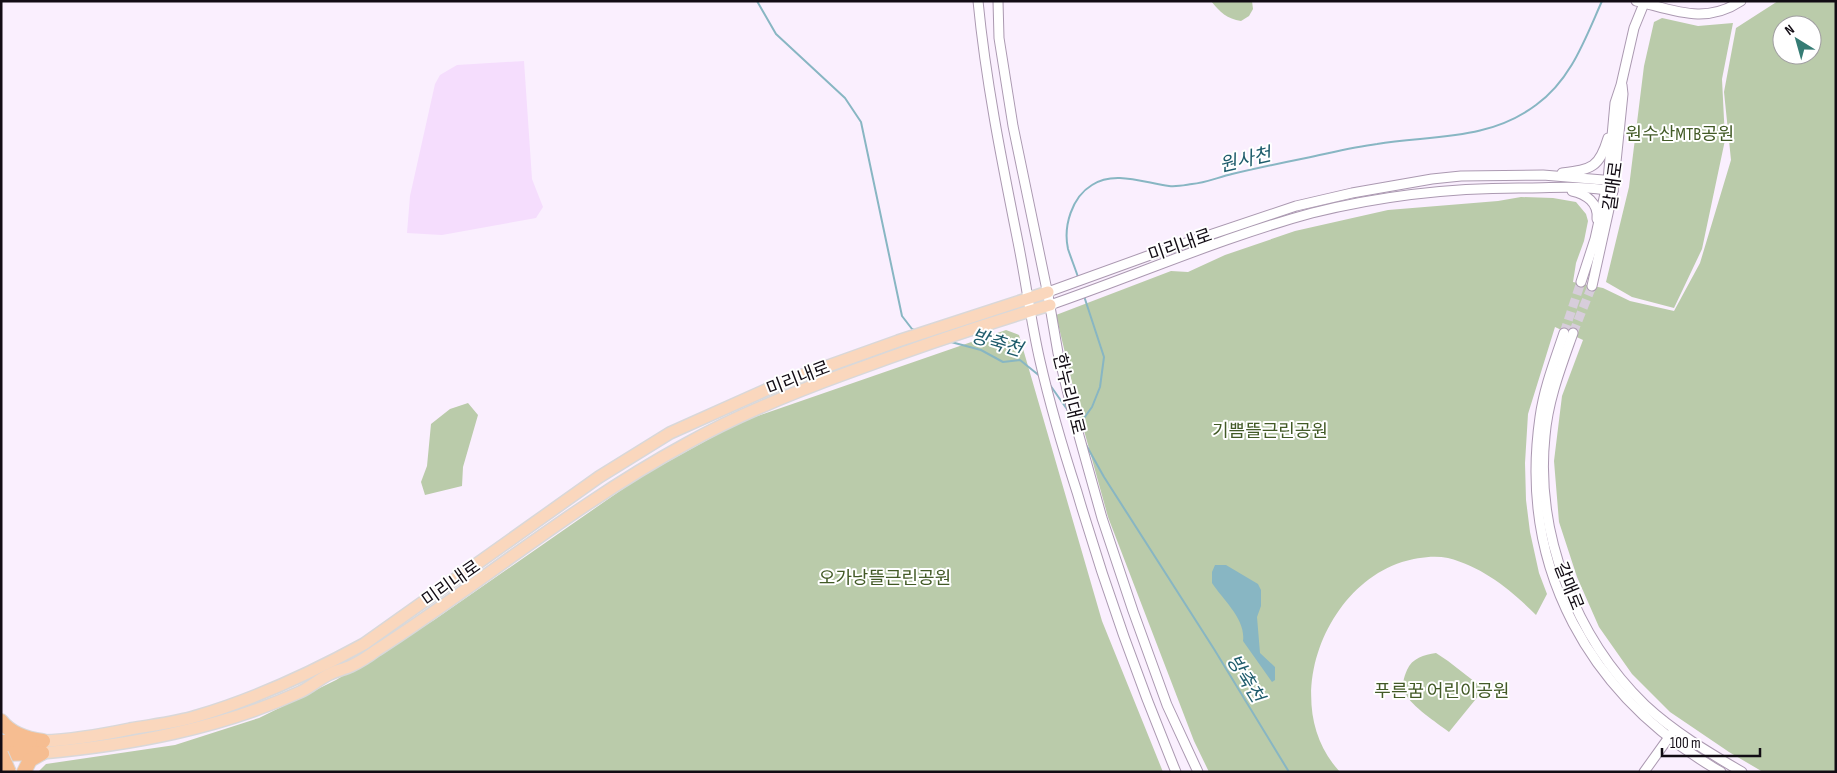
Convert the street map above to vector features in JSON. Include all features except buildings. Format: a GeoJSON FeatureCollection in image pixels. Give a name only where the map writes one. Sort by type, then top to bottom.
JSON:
{"type":"FeatureCollection","features":[{"type":"Feature","properties":{"kind":"highway"},"geometry":{"type":"LineString","coordinates":[[1,721],[8,729],[33,740],[42,747]]}},
{"type":"Feature","properties":{"kind":"highway"},"geometry":{"type":"LineString","coordinates":[[1,742],[42,747]]}},
{"type":"Feature","properties":{"kind":"highway"},"geometry":{"type":"LineString","coordinates":[[1,755],[42,747]]}},
{"type":"Feature","properties":{"kind":"highway"},"geometry":{"type":"LineString","coordinates":[[24,772],[30,760],[42,747]]}},
{"type":"Feature","properties":{"kind":"highway"},"geometry":{"type":"LineString","coordinates":[[1,755],[9,772]]}},
{"type":"Feature","properties":{"kind":"highway"},"geometry":{"type":"LineString","coordinates":[[1,755],[16,772]]}},
{"type":"Feature","properties":{"kind":"main road","name":"미리내로"},"geometry":{"type":"LineString","coordinates":[[42,747],[196,716],[265,691],[332,662],[377,635],[599,477],[670,433],[786,381],[946,324],[1048,292]]}},
{"type":"Feature","properties":{"kind":"main road","name":"미리내로"},"geometry":{"type":"LineString","coordinates":[[42,747],[87,748],[164,736],[262,708],[302,691],[329,674],[353,665],[378,650],[609,490],[687,443],[733,419],[914,348],[1050,305]]}},
{"type":"Feature","properties":{"kind":"street","name":"한누리대로"},"geometry":{"type":"LineString","coordinates":[[978,1],[995,128],[1029,298],[1039,360],[1059,435],[1116,616],[1149,707],[1176,772]]}},
{"type":"Feature","properties":{"kind":"street","name":"한누리대로"},"geometry":{"type":"LineString","coordinates":[[998,1],[1000,38],[1013,126],[1048,292],[1058,353],[1074,418],[1097,500],[1133,611],[1167,705],[1198,772]]}},
{"type":"Feature","properties":{"kind":"street"},"geometry":{"type":"LineString","coordinates":[[1642,2],[1691,15],[1713,13],[1733,7],[1741,1]]}},
{"type":"Feature","properties":{"kind":"street","name":"갈매로"},"geometry":{"type":"LineString","coordinates":[[1581,282],[1611,186],[1615,103],[1622,85],[1628,50],[1642,2]]}},
{"type":"Feature","properties":{"kind":"street","name":"갈매로"},"geometry":{"type":"LineString","coordinates":[[1592,286],[1611,186],[1623,94],[1622,85]]}},
{"type":"Feature","properties":{"kind":"street"},"geometry":{"type":"LineString","coordinates":[[1542,175],[1581,170],[1595,164],[1601,159],[1613,126]]}},
{"type":"Feature","properties":{"kind":"street","name":"미리내로"},"geometry":{"type":"LineString","coordinates":[[1048,292],[1260,217],[1323,198],[1432,178],[1461,176],[1542,175],[1611,186]]}},
{"type":"Feature","properties":{"kind":"street","name":"미리내로"},"geometry":{"type":"LineString","coordinates":[[1050,305],[1278,223],[1332,208],[1389,197],[1431,192],[1494,188],[1611,186]]}},
{"type":"Feature","properties":{"kind":"street"},"geometry":{"type":"LineString","coordinates":[[1550,188],[1581,193],[1592,202],[1598,215],[1595,237]]}},
{"type":"Feature","properties":{"kind":"street","name":"갈매로"},"geometry":{"type":"LineString","coordinates":[[1721,772],[1695,757],[1669,738],[1624,697],[1585,645],[1565,608],[1546,555],[1538,501],[1538,436],[1540,415],[1546,389],[1568,333],[1553,391],[1545,435],[1544,478],[1550,534],[1561,569],[1575,603],[1608,663],[1644,704],[1674,730],[1742,772]]}},
{"type":"Feature","properties":{"kind":"street"},"geometry":{"type":"LineString","coordinates":[[1644,772],[1674,730]]}},
{"type":"Feature","properties":{"kind":"shaded area"},"geometry":{"type":"Polygon","coordinates":[[[524,61],[532,179],[543,207],[536,218],[442,235],[407,233],[410,196],[435,84],[440,75],[457,65],[524,61]]]}},
{"type":"Feature","properties":{"kind":"green space"},"geometry":{"type":"Polygon","coordinates":[[[1211,1],[1252,1],[1253,9],[1249,16],[1241,21],[1232,19],[1224,14],[1211,1]]]}},
{"type":"Feature","properties":{"kind":"green space","name":"기쁨뜰근린공원"},"geometry":{"type":"Polygon","coordinates":[[[1778,1],[1836,1],[1836,772],[1763,772],[1729,752],[1670,712],[1632,674],[1599,627],[1577,577],[1559,522],[1554,461],[1562,396],[1583,340],[1555,327],[1528,414],[1525,463],[1526,500],[1530,532],[1539,573],[1547,594],[1536,615],[1496,580],[1461,562],[1436,557],[1402,562],[1374,576],[1350,597],[1331,623],[1318,652],[1312,684],[1313,715],[1322,745],[1340,772],[1209,772],[1194,741],[1108,517],[1080,416],[1056,315],[1171,271],[1188,272],[1225,255],[1295,231],[1388,210],[1498,201],[1521,197],[1553,198],[1576,202],[1586,214],[1588,221],[1584,241],[1576,263],[1573,282],[1603,288],[1630,301],[1674,311],[1700,263],[1731,160],[1724,92],[1736,28],[1778,1]]]}},
{"type":"Feature","properties":{"kind":"green space","name":"원수산MTB공원"},"geometry":{"type":"Polygon","coordinates":[[[1662,18],[1698,26],[1733,23],[1722,79],[1725,140],[1702,249],[1674,308],[1632,297],[1606,282],[1629,187],[1644,66],[1654,22],[1662,18]]]}},
{"type":"Feature","properties":{"kind":"green space","name":"오가낭뜰근린공원"},"geometry":{"type":"Polygon","coordinates":[[[1006,330],[1019,335],[1102,621],[1163,772],[38,772],[46,764],[175,745],[259,718],[336,680],[434,620],[640,477],[740,422],[1006,330]]]}},
{"type":"Feature","properties":{"kind":"green space"},"geometry":{"type":"Polygon","coordinates":[[[468,403],[478,415],[463,467],[462,486],[425,495],[421,482],[427,466],[431,424],[450,409],[468,403]]]}},
{"type":"Feature","properties":{"kind":"green space","name":"푸른꿈 어린이공원"},"geometry":{"type":"Polygon","coordinates":[[[1436,653],[1484,689],[1449,732],[1413,704],[1403,687],[1409,666],[1423,656],[1436,653]]]}},
{"type":"Feature","properties":{"kind":"water"},"geometry":{"type":"Polygon","coordinates":[[[1215,565],[1226,565],[1258,584],[1261,590],[1261,606],[1257,617],[1260,653],[1275,667],[1275,680],[1272,682],[1243,641],[1241,625],[1233,610],[1212,583],[1212,572],[1215,565]]]}},
{"type":"Feature","properties":{"kind":"waterway","name":"방축천"},"geometry":{"type":"LineString","coordinates":[[757,1],[776,34],[845,98],[861,122],[902,316],[912,329],[916,331]]}},
{"type":"Feature","properties":{"kind":"waterway","name":"원사천"},"geometry":{"type":"LineString","coordinates":[[1078,277],[1068,249],[1068,222],[1074,204],[1085,190],[1092,185],[1110,178],[1120,178],[1181,186],[1350,148],[1459,135],[1499,125],[1518,117],[1536,105],[1559,84],[1576,58],[1602,1]]}},
{"type":"Feature","properties":{"kind":"waterway","name":"원사천"},"geometry":{"type":"LineString","coordinates":[[1079,425],[1092,407],[1100,387],[1104,357],[1084,296]]}},
{"type":"Feature","properties":{"kind":"waterway","name":"방축천"},"geometry":{"type":"LineString","coordinates":[[951,342],[981,350],[1003,362],[1020,360],[1041,377]]}},
{"type":"Feature","properties":{"kind":"waterway","name":"방축천"},"geometry":{"type":"LineString","coordinates":[[1050,385],[1069,412]]}},
{"type":"Feature","properties":{"kind":"waterway","name":"방축천"},"geometry":{"type":"LineString","coordinates":[[1085,443],[1104,477],[1214,649],[1289,772]]}},
{"type":"Feature","properties":{"kind":"tunnel"},"geometry":{"type":"LineString","coordinates":[[1564,333],[1581,282]]}},
{"type":"Feature","properties":{"kind":"tunnel"},"geometry":{"type":"LineString","coordinates":[[1573,333],[1592,286]]}}]}
